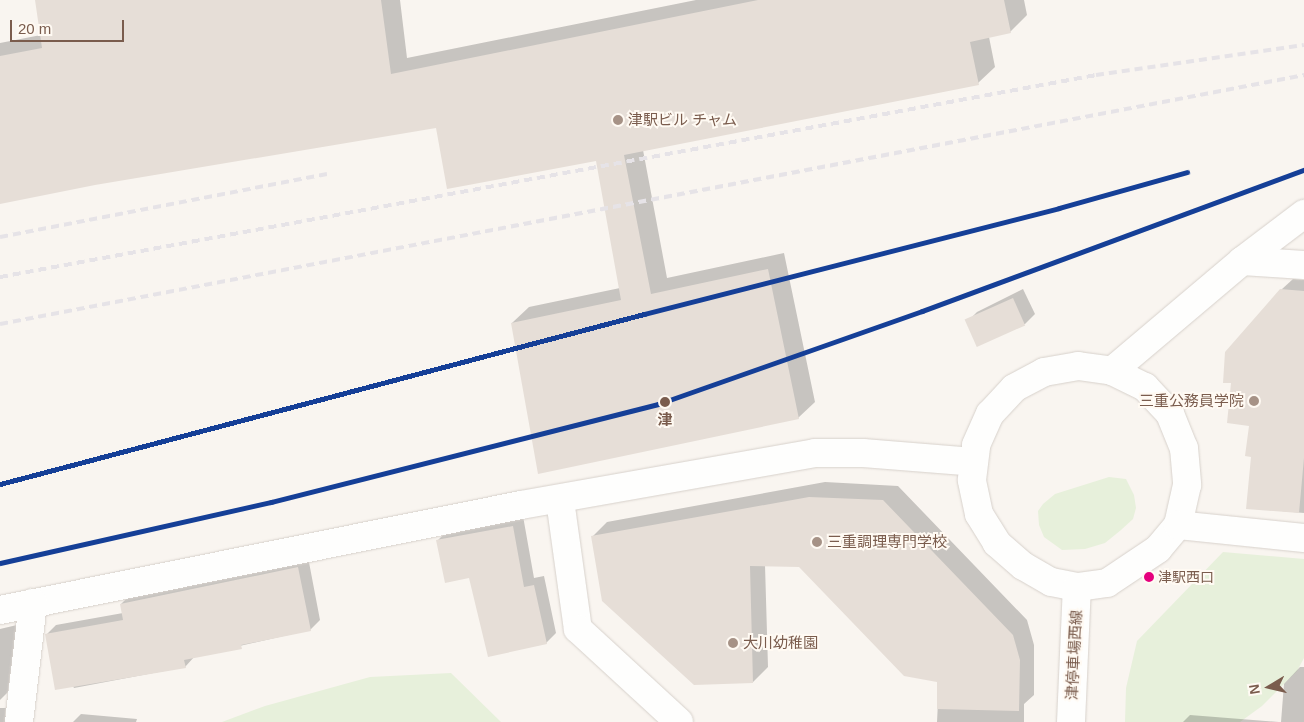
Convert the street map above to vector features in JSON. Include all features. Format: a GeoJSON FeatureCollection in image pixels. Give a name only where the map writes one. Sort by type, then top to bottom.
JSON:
{"type":"FeatureCollection","features":[{"type":"Feature","properties":{"kind":"street"},"geometry":{"type":"LineString","coordinates":[[1112,371],[1242,261],[1304,214]]}},
{"type":"Feature","properties":{"kind":"street"},"geometry":{"type":"LineString","coordinates":[[1242,261],[1304,266]]}},
{"type":"Feature","properties":{"kind":"street"},"geometry":{"type":"LineString","coordinates":[[1078,366],[1112,371],[1145,388],[1170,414],[1184,448],[1187,485],[1178,525],[1158,549],[1127,572],[1107,583],[1077,588],[1051,582],[1023,566],[997,543],[980,514],[972,480],[974,462],[976,445],[990,414],[1014,388],[1044,372],[1078,366]]}},
{"type":"Feature","properties":{"kind":"street"},"geometry":{"type":"LineString","coordinates":[[0,610],[522,505],[560,500],[815,454],[863,453],[974,462]]}},
{"type":"Feature","properties":{"kind":"street"},"geometry":{"type":"LineString","coordinates":[[560,500],[578,629],[679,722]]}},
{"type":"Feature","properties":{"kind":"street"},"geometry":{"type":"LineString","coordinates":[[1178,525],[1304,538]]}},
{"type":"Feature","properties":{"kind":"street","name":"津停車場西線"},"geometry":{"type":"LineString","coordinates":[[1071,722],[1077,588]]}},
{"type":"Feature","properties":{"kind":"street"},"geometry":{"type":"LineString","coordinates":[[19,722],[33,603]]}},
{"type":"Feature","properties":{"kind":"green space"},"geometry":{"type":"Polygon","coordinates":[[[1109,477],[1126,479],[1134,495],[1136,508],[1133,519],[1105,543],[1085,549],[1062,550],[1044,537],[1039,525],[1038,511],[1043,504],[1055,494],[1109,477]]]}},
{"type":"Feature","properties":{"kind":"green space"},"geometry":{"type":"Polygon","coordinates":[[[1223,552],[1304,559],[1304,658],[1297,671],[1262,706],[1240,722],[1125,722],[1126,688],[1137,641],[1223,552]]]}},
{"type":"Feature","properties":{"kind":"green space"},"geometry":{"type":"Polygon","coordinates":[[[451,673],[501,722],[222,722],[265,706],[370,677],[451,673]]]}},
{"type":"Feature","properties":{"kind":"building"},"geometry":{"type":"Polygon","coordinates":[[[35,0],[381,0],[391,74],[758,0],[1004,0],[1011,33],[970,42],[979,85],[624,155],[651,294],[768,269],[799,419],[538,474],[511,323],[621,300],[596,161],[447,189],[436,128],[95,185],[0,204],[0,56],[42,48],[35,0]]]}},
{"type":"Feature","properties":{"kind":"building"},"geometry":{"type":"Polygon","coordinates":[[[1280,289],[1304,291],[1304,458],[1299,513],[1246,509],[1251,457],[1245,456],[1249,426],[1227,423],[1231,383],[1223,383],[1225,352],[1280,289]]]}},
{"type":"Feature","properties":{"kind":"building"},"geometry":{"type":"Polygon","coordinates":[[[1013,298],[1025,325],[977,347],[965,320],[1013,298]]]}},
{"type":"Feature","properties":{"kind":"building"},"geometry":{"type":"Polygon","coordinates":[[[809,497],[883,500],[1013,635],[1020,660],[1019,711],[937,709],[937,682],[904,676],[799,567],[750,566],[753,683],[694,685],[602,601],[591,536],[809,497]]]}},
{"type":"Feature","properties":{"kind":"building"},"geometry":{"type":"Polygon","coordinates":[[[513,526],[524,587],[534,585],[547,644],[488,657],[469,578],[445,583],[436,540],[513,526]]]}},
{"type":"Feature","properties":{"kind":"building"},"geometry":{"type":"Polygon","coordinates":[[[298,567],[311,631],[241,645],[242,649],[184,660],[186,668],[55,690],[45,634],[123,620],[120,604],[298,567]]]}},
{"type":"Feature","properties":{"kind":"railway"},"geometry":{"type":"LineString","coordinates":[[0,277],[1096,75],[1304,45]]}},
{"type":"Feature","properties":{"kind":"railway"},"geometry":{"type":"LineString","coordinates":[[0,324],[1304,75]]}},
{"type":"Feature","properties":{"kind":"railway"},"geometry":{"type":"LineString","coordinates":[[0,237],[327,174]]}},
{"type":"Feature","properties":{"kind":"transit line"},"geometry":{"type":"LineString","coordinates":[[0,563],[271,502],[658,404],[922,311],[1304,170]]}},
{"type":"Feature","properties":{"kind":"transit line"},"geometry":{"type":"LineString","coordinates":[[0,484],[644,314],[1059,208],[1187,172]]}},
{"type":"Feature","properties":{"kind":"place","name":"津駅ビル チャム"},"geometry":{"type":"Point","coordinates":[618,120]}},
{"type":"Feature","properties":{"kind":"place","name":"三重公務員学院"},"geometry":{"type":"Point","coordinates":[1254,401]}},
{"type":"Feature","properties":{"kind":"place","name":"津"},"geometry":{"type":"Point","coordinates":[665,402]}},
{"type":"Feature","properties":{"kind":"place","name":"三重調理専門学校"},"geometry":{"type":"Point","coordinates":[817,542]}},
{"type":"Feature","properties":{"kind":"place","name":"津駅西口"},"geometry":{"type":"Point","coordinates":[1149,577]}},
{"type":"Feature","properties":{"kind":"place","name":"大川幼稚園"},"geometry":{"type":"Point","coordinates":[733,643]}}]}
